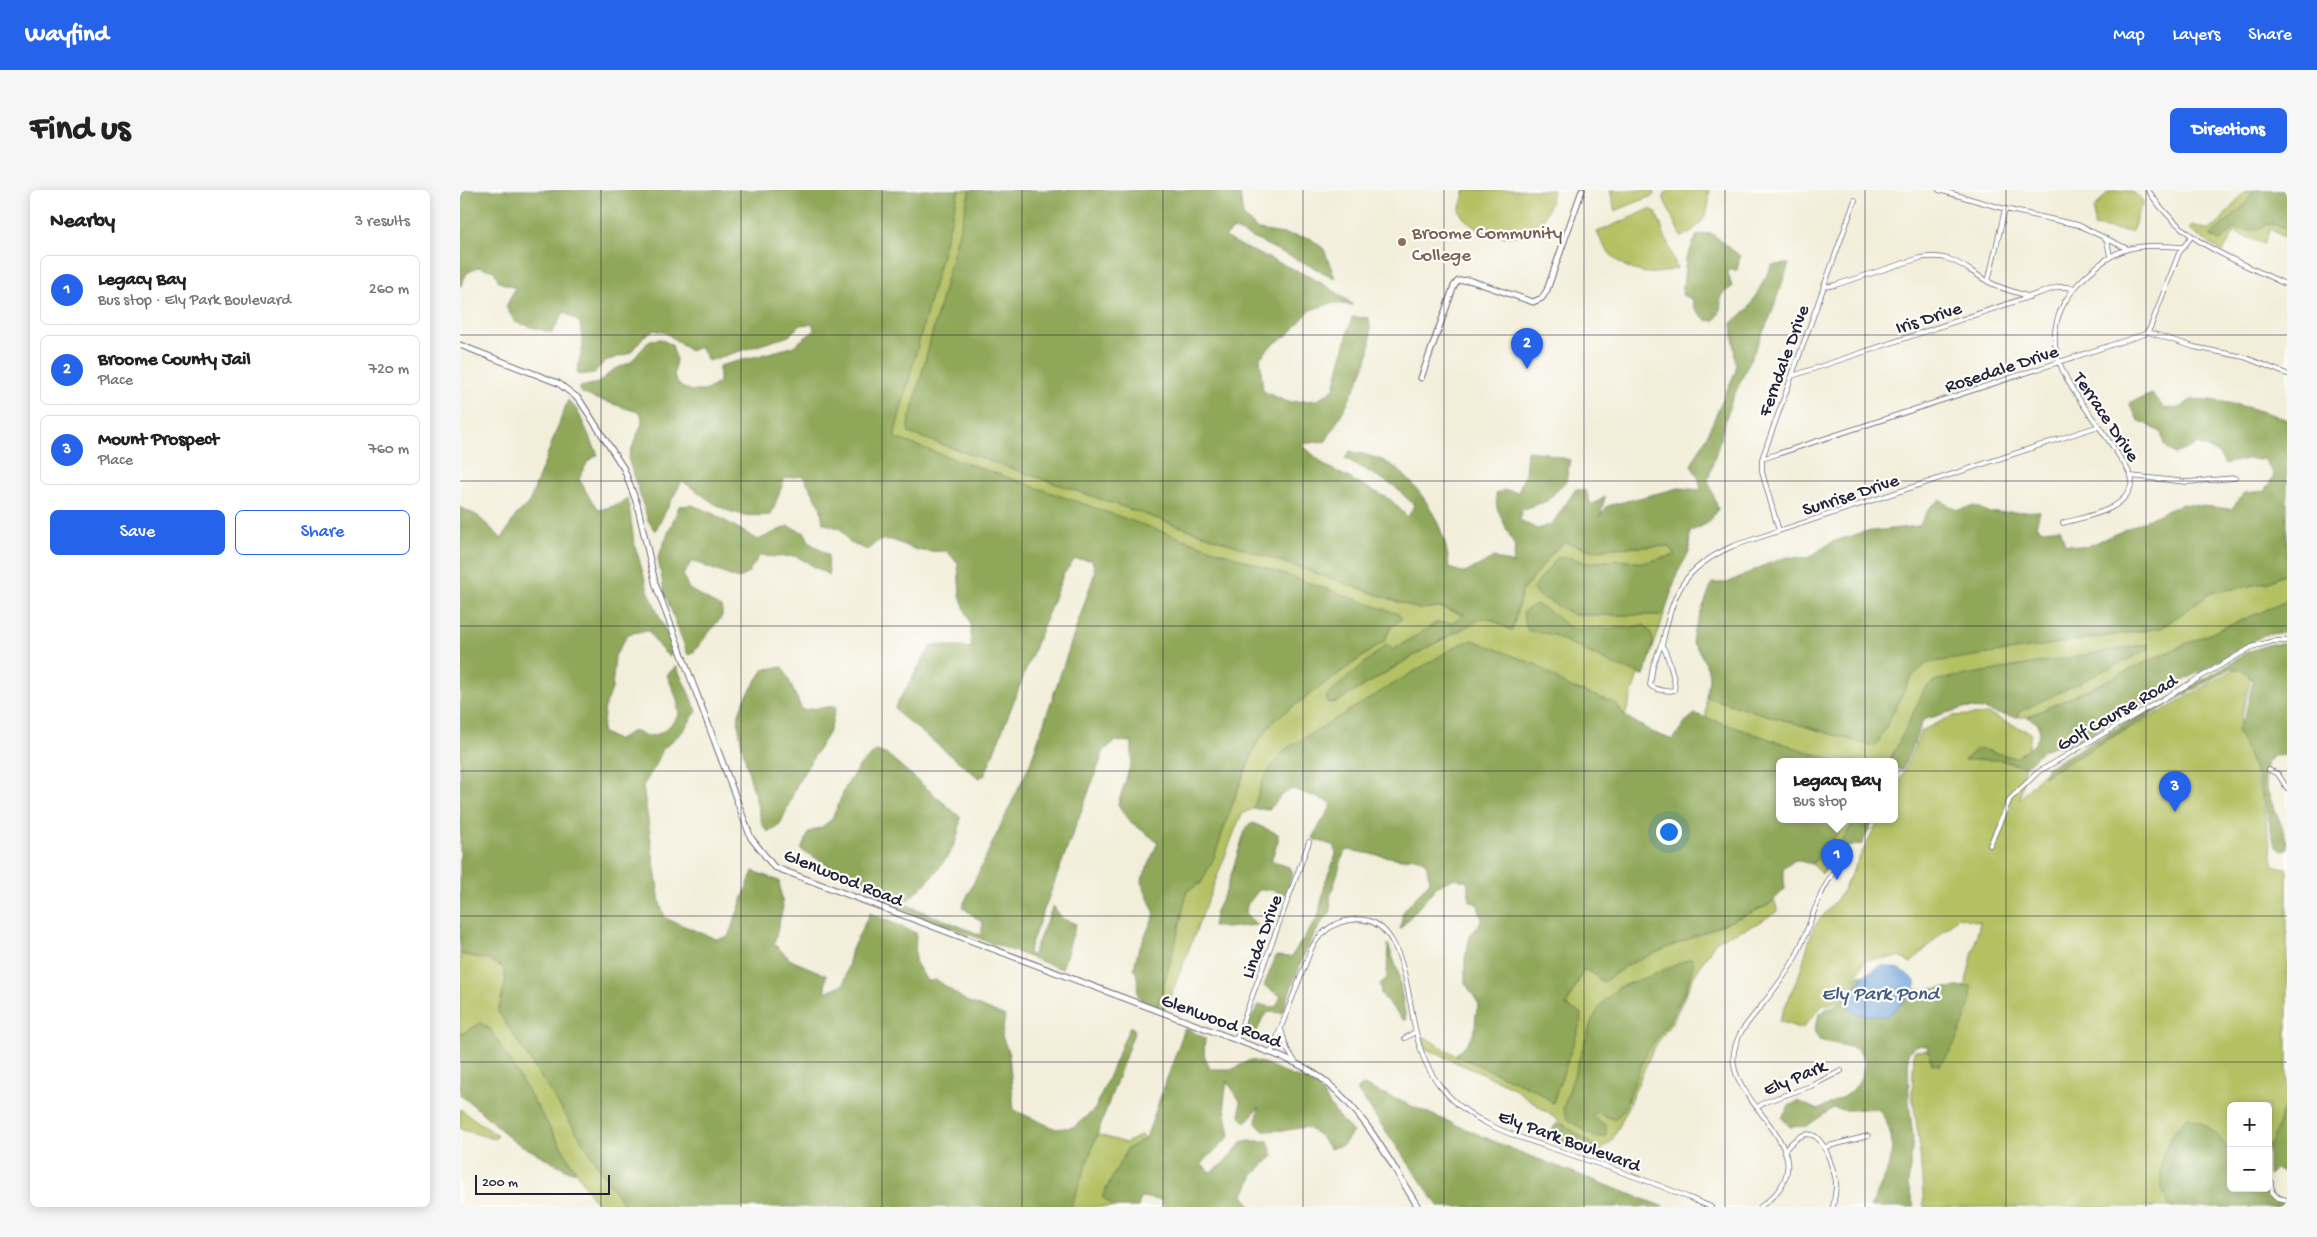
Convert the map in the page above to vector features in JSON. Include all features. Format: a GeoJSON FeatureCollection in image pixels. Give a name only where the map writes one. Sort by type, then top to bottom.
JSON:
{"type":"FeatureCollection","features":[{"type":"Feature","properties":{"kind":"street"},"geometry":{"type":"LineString","coordinates":[[1421,378],[1454,286],[1458,281],[1469,280],[1532,302],[1542,298],[1547,290],[1582,190]]}},
{"type":"Feature","properties":{"kind":"street"},"geometry":{"type":"LineString","coordinates":[[1939,190],[2005,209],[2078,225],[2126,248]]}},
{"type":"Feature","properties":{"kind":"street"},"geometry":{"type":"LineString","coordinates":[[2148,190],[2160,208],[2190,237],[2220,254],[2287,285]]}},
{"type":"Feature","properties":{"kind":"street","name":"Ferndale Drive"},"geometry":{"type":"LineString","coordinates":[[1779,531],[1762,472],[1762,459],[1855,200]]}},
{"type":"Feature","properties":{"kind":"street"},"geometry":{"type":"LineString","coordinates":[[1988,282],[2005,209]]}},
{"type":"Feature","properties":{"kind":"street"},"geometry":{"type":"LineString","coordinates":[[2103,236],[2107,241],[2110,256]]}},
{"type":"Feature","properties":{"kind":"street"},"geometry":{"type":"LineString","coordinates":[[2190,237],[2182,247],[2148,332],[2194,347],[2244,356],[2287,374]]}},
{"type":"Feature","properties":{"kind":"street","name":"Terrace Drive"},"geometry":{"type":"LineString","coordinates":[[2064,523],[2097,514],[2115,505],[2129,493],[2132,484],[2131,476],[2099,426],[2073,391],[2058,363],[2055,346],[2056,325],[2066,301],[2074,289],[2110,256],[2126,248],[2152,245],[2182,247]]}},
{"type":"Feature","properties":{"kind":"street"},"geometry":{"type":"LineString","coordinates":[[1824,287],[1835,286],[1920,258],[1934,256],[1961,263],[1988,282],[2030,297]]}},
{"type":"Feature","properties":{"kind":"street","name":"Iris Drive"},"geometry":{"type":"LineString","coordinates":[[1792,376],[2058,287],[2074,289]]}},
{"type":"Feature","properties":{"kind":"street","name":"Rosedale Drive"},"geometry":{"type":"LineString","coordinates":[[1762,459],[2148,332]]}},
{"type":"Feature","properties":{"kind":"street","name":"Glenwood Road"},"geometry":{"type":"LineString","coordinates":[[460,346],[558,383],[570,390],[579,399],[624,469],[637,504],[656,586],[747,830],[774,867],[1296,1063],[1324,1080],[1352,1106],[1418,1207]]}},
{"type":"Feature","properties":{"kind":"street","name":"Sunrise Drive"},"geometry":{"type":"LineString","coordinates":[[1662,645],[1666,649],[1675,684],[1674,690],[1671,691],[1656,689],[1650,685],[1656,653],[1662,645],[1678,593],[1684,580],[1699,564],[1732,546],[2099,426]]}},
{"type":"Feature","properties":{"kind":"street"},"geometry":{"type":"LineString","coordinates":[[2131,476],[2187,482],[2235,478]]}},
{"type":"Feature","properties":{"kind":"street","name":"Golf Course Road"},"geometry":{"type":"LineString","coordinates":[[1990,845],[2010,798],[2038,772],[2216,670],[2252,647],[2273,641],[2287,640]]}},
{"type":"Feature","properties":{"kind":"street"},"geometry":{"type":"LineString","coordinates":[[2269,770],[2278,774],[2287,788]]}},
{"type":"Feature","properties":{"kind":"street","name":"Linda Drive"},"geometry":{"type":"LineString","coordinates":[[1236,1040],[1309,842]]}},
{"type":"Feature","properties":{"kind":"street"},"geometry":{"type":"LineString","coordinates":[[1760,1207],[1778,1192],[1784,1178],[1786,1169],[1784,1150],[1778,1134],[1738,1080],[1734,1061],[1736,1044],[1741,1032],[1795,958],[1821,891],[1830,876],[1847,857]]}},
{"type":"Feature","properties":{"kind":"street","name":"Ely Park Boulevard"},"geometry":{"type":"LineString","coordinates":[[1271,1053],[1312,946],[1318,938],[1334,925],[1356,919],[1381,928],[1395,945],[1402,960],[1416,1032],[1427,1066],[1441,1088],[1464,1111],[1483,1122],[1522,1139],[1637,1177],[1712,1207]]}},
{"type":"Feature","properties":{"kind":"street"},"geometry":{"type":"LineString","coordinates":[[1281,1029],[1287,1049],[1296,1063]]}},
{"type":"Feature","properties":{"kind":"street"},"geometry":{"type":"LineString","coordinates":[[1405,1038],[1416,1032]]}},
{"type":"Feature","properties":{"kind":"street","name":"Ely Park"},"geometry":{"type":"LineString","coordinates":[[1758,1107],[1766,1102],[1802,1090],[1841,1070]]}},
{"type":"Feature","properties":{"kind":"street"},"geometry":{"type":"LineString","coordinates":[[1784,1150],[1797,1138],[1805,1134],[1813,1135],[1820,1139],[1825,1147],[1836,1184],[1833,1207]]}},
{"type":"Feature","properties":{"kind":"street"},"geometry":{"type":"LineString","coordinates":[[1825,1147],[1868,1136]]}},
{"type":"Feature","properties":{"kind":"street"},"geometry":{"type":"LineString","coordinates":[[2272,1192],[2278,1198],[2287,1200]]}},
{"type":"Feature","properties":{"kind":"green space"},"geometry":{"type":"Polygon","coordinates":[[[460,190],[959,190],[895,438],[1398,614],[1402,619],[1391,627],[1384,641],[1274,720],[1256,745],[1237,790],[1214,858],[1201,883],[1187,891],[1177,937],[1157,1007],[1140,1000],[1134,968],[1138,951],[1155,914],[1141,882],[1158,842],[1128,820],[1118,804],[1132,760],[1132,742],[1115,741],[1104,751],[1028,952],[1032,956],[1053,906],[1063,919],[1076,924],[1062,969],[862,895],[852,887],[895,900],[981,935],[983,923],[962,907],[1030,764],[1095,572],[1092,560],[1075,559],[1063,575],[985,775],[979,778],[899,714],[895,707],[929,649],[934,645],[971,648],[971,625],[960,596],[958,564],[947,551],[922,551],[887,540],[881,540],[868,550],[850,543],[841,529],[823,523],[820,505],[803,476],[785,478],[771,515],[755,516],[743,515],[722,508],[682,481],[655,531],[648,520],[628,458],[642,423],[641,413],[580,392],[580,387],[598,383],[613,370],[631,362],[650,340],[661,339],[672,345],[676,359],[674,377],[681,387],[692,391],[705,391],[719,382],[719,366],[792,347],[814,331],[813,324],[800,325],[789,336],[708,361],[700,347],[690,351],[666,333],[654,330],[644,336],[630,353],[605,361],[594,373],[578,375],[577,370],[583,346],[580,323],[564,312],[552,333],[515,322],[506,307],[515,288],[499,282],[494,271],[479,267],[467,273],[460,287],[460,190]]]}},
{"type":"Feature","properties":{"kind":"green space"},"geometry":{"type":"Polygon","coordinates":[[[959,190],[970,190],[908,426],[909,433],[1419,609],[1439,607],[1464,615],[1452,623],[1436,623],[1393,650],[1387,644],[1328,703],[1337,702],[1430,646],[1483,618],[1492,620],[1512,631],[1522,591],[1555,550],[1565,542],[1595,551],[1608,548],[1669,546],[1675,555],[1643,563],[1618,560],[1587,563],[1566,557],[1574,615],[1664,615],[1644,675],[1638,674],[1625,716],[1615,703],[1567,686],[1537,665],[1264,778],[1253,809],[1243,813],[1239,820],[1166,1008],[1157,1007],[1177,937],[1187,891],[1201,883],[1256,745],[1274,720],[1384,641],[1391,627],[1402,619],[1398,614],[901,442],[895,438],[959,190]]]}},
{"type":"Feature","properties":{"kind":"green space"},"geometry":{"type":"Polygon","coordinates":[[[970,190],[1245,190],[1240,195],[1243,215],[1258,230],[1310,238],[1324,249],[1335,278],[1234,229],[1225,237],[1323,284],[1353,305],[1332,303],[1310,310],[1289,334],[1272,345],[1260,358],[1263,391],[1288,402],[1318,400],[1334,388],[1352,317],[1369,318],[1370,339],[1367,360],[1348,401],[1326,441],[1301,444],[1326,466],[1391,500],[1408,517],[1414,505],[1394,486],[1345,458],[1350,451],[1392,465],[1417,489],[1426,501],[1444,540],[1449,568],[1465,573],[1494,557],[1513,564],[1515,547],[1497,508],[1496,494],[1504,490],[1518,492],[1525,474],[1527,451],[1545,453],[1570,460],[1566,481],[1547,501],[1522,510],[1520,520],[1537,529],[1552,524],[1576,489],[1586,491],[1591,505],[1605,497],[1600,517],[1607,506],[1679,488],[1701,490],[1699,479],[1691,465],[1704,442],[1736,370],[1732,323],[1749,308],[1772,265],[1789,264],[1770,317],[1731,402],[1708,480],[1718,509],[1708,523],[1690,532],[1689,552],[1677,574],[1664,615],[1574,615],[1536,594],[1533,589],[1557,558],[1566,557],[1587,563],[1618,560],[1643,563],[1675,555],[1669,546],[1608,548],[1595,551],[1565,542],[1555,550],[1522,591],[1512,631],[1493,620],[1483,618],[1430,646],[1337,702],[1328,703],[1326,696],[1387,644],[1393,650],[1436,623],[1452,623],[1464,614],[1439,607],[1419,609],[909,433],[908,426],[970,190]]]}},
{"type":"Feature","properties":{"kind":"green space"},"geometry":{"type":"Polygon","coordinates":[[[1465,190],[1553,190],[1547,211],[1538,225],[1525,233],[1504,237],[1483,232],[1465,220],[1459,211],[1465,190]]]}},
{"type":"Feature","properties":{"kind":"green space"},"geometry":{"type":"Polygon","coordinates":[[[1610,190],[1655,190],[1654,195],[1615,211],[1610,190]]]}},
{"type":"Feature","properties":{"kind":"green space"},"geometry":{"type":"Polygon","coordinates":[[[1672,190],[1709,190],[1707,212],[1704,218],[1695,229],[1681,237],[1663,197],[1665,193],[1672,190]]]}},
{"type":"Feature","properties":{"kind":"green space"},"geometry":{"type":"Polygon","coordinates":[[[2114,190],[2124,190],[2138,195],[2144,203],[2131,232],[2094,226],[2094,209],[2107,193],[2114,190]]]}},
{"type":"Feature","properties":{"kind":"green space"},"geometry":{"type":"Polygon","coordinates":[[[2245,190],[2287,190],[2287,239],[2270,229],[2264,244],[2234,232],[2223,252],[2189,230],[2192,225],[2209,230],[2217,225],[2245,190]]]}},
{"type":"Feature","properties":{"kind":"green space"},"geometry":{"type":"Polygon","coordinates":[[[2253,190],[2287,190],[2287,228],[2270,224],[2254,230],[2234,229],[2220,241],[2210,236],[2245,205],[2253,190]]]}},
{"type":"Feature","properties":{"kind":"green space"},"geometry":{"type":"Polygon","coordinates":[[[1650,209],[1656,212],[1677,268],[1652,273],[1640,272],[1629,268],[1610,254],[1597,232],[1650,209]]]}},
{"type":"Feature","properties":{"kind":"green space"},"geometry":{"type":"Polygon","coordinates":[[[1711,233],[1740,256],[1737,270],[1727,270],[1732,287],[1723,293],[1720,311],[1714,321],[1706,320],[1694,308],[1692,299],[1682,295],[1686,259],[1697,235],[1711,233]]]}},
{"type":"Feature","properties":{"kind":"green space"},"geometry":{"type":"Polygon","coordinates":[[[2152,394],[2164,408],[2179,408],[2192,400],[2212,400],[2254,409],[2287,420],[2287,573],[2269,582],[2211,593],[2161,628],[1927,663],[1911,677],[1876,746],[1706,697],[1709,673],[1703,658],[1692,642],[1694,630],[1712,583],[1727,583],[1787,557],[1808,558],[1832,542],[1864,532],[1919,526],[1929,508],[1940,500],[1957,510],[1975,506],[1990,513],[2040,511],[2036,526],[2043,530],[2060,528],[2065,544],[2086,547],[2182,504],[2231,509],[2245,493],[2265,491],[2274,475],[2264,459],[2246,459],[2225,464],[2218,453],[2199,444],[2175,454],[2164,445],[2161,432],[2138,420],[2129,403],[2152,394]]]}},
{"type":"Feature","properties":{"kind":"green space"},"geometry":{"type":"Polygon","coordinates":[[[568,400],[577,410],[598,455],[588,461],[579,479],[591,500],[600,510],[617,505],[628,498],[634,542],[648,590],[674,651],[669,657],[660,648],[648,630],[628,634],[615,656],[612,689],[605,706],[602,732],[617,740],[635,730],[648,736],[659,733],[670,726],[679,715],[677,699],[667,675],[676,666],[697,711],[683,731],[663,749],[643,786],[660,903],[665,918],[716,939],[728,937],[753,871],[779,881],[783,907],[774,944],[791,960],[826,975],[825,992],[844,984],[852,949],[870,913],[916,933],[915,961],[927,981],[937,980],[966,1001],[1005,1016],[1002,1036],[1009,1054],[1014,1110],[1056,1129],[1074,1127],[1095,1109],[1130,1026],[1135,1030],[1071,1207],[625,1207],[498,1011],[506,981],[503,967],[486,959],[460,954],[460,507],[478,516],[502,539],[516,515],[529,503],[568,400]]]}},
{"type":"Feature","properties":{"kind":"green space"},"geometry":{"type":"Polygon","coordinates":[[[692,505],[710,512],[758,540],[788,526],[805,533],[810,543],[828,555],[829,575],[796,556],[774,557],[760,555],[748,573],[738,579],[692,561],[683,575],[689,589],[722,608],[722,616],[692,654],[688,655],[664,591],[658,558],[679,506],[692,505]]]}},
{"type":"Feature","properties":{"kind":"green space"},"geometry":{"type":"Polygon","coordinates":[[[2287,573],[2287,601],[2181,646],[2028,717],[2017,717],[2019,712],[1949,677],[1891,758],[1826,758],[1706,718],[1706,697],[1876,746],[1911,677],[1927,663],[2161,628],[2211,593],[2269,582],[2287,573]]]}},
{"type":"Feature","properties":{"kind":"green space"},"geometry":{"type":"Polygon","coordinates":[[[2287,601],[2287,632],[2264,635],[2069,746],[2054,746],[2043,750],[2030,763],[2020,766],[2000,760],[1964,760],[1978,748],[2015,758],[2035,744],[2040,732],[2037,723],[2028,717],[2181,646],[2287,601]]]}},
{"type":"Feature","properties":{"kind":"green space"},"geometry":{"type":"Polygon","coordinates":[[[1536,604],[1553,614],[1567,626],[1576,629],[1626,628],[1644,625],[1652,636],[1653,648],[1644,675],[1614,665],[1553,635],[1527,630],[1523,612],[1536,604]]]}},
{"type":"Feature","properties":{"kind":"green space"},"geometry":{"type":"Polygon","coordinates":[[[1473,640],[1537,665],[1567,686],[1615,703],[1625,716],[1652,732],[1673,740],[1685,722],[1695,714],[1826,758],[1776,758],[1776,823],[1847,823],[1812,864],[1795,860],[1783,869],[1785,889],[1769,905],[1629,964],[1603,982],[1584,969],[1566,1006],[1581,1013],[1580,1025],[1553,1103],[1535,1090],[1455,1055],[1470,1040],[1475,1028],[1479,1004],[1465,983],[1465,958],[1470,937],[1482,920],[1478,905],[1470,901],[1467,882],[1455,878],[1437,886],[1400,929],[1403,912],[1430,881],[1426,863],[1417,857],[1401,859],[1348,850],[1344,853],[1330,897],[1331,911],[1308,947],[1282,1013],[1269,1012],[1263,1017],[1254,1038],[1246,1033],[1246,1027],[1259,1005],[1276,1007],[1281,996],[1264,986],[1276,956],[1291,957],[1318,917],[1326,880],[1336,855],[1335,846],[1313,839],[1332,803],[1293,789],[1281,795],[1270,809],[1253,809],[1264,778],[1284,750],[1458,645],[1473,640]]]}},
{"type":"Feature","properties":{"kind":"green space"},"geometry":{"type":"Polygon","coordinates":[[[2148,644],[2149,649],[2019,712],[2017,717],[1997,714],[1984,709],[1963,708],[1923,720],[1902,771],[1898,769],[1898,758],[1891,758],[1925,688],[1937,680],[2148,644]]]}},
{"type":"Feature","properties":{"kind":"green space"},"geometry":{"type":"Polygon","coordinates":[[[2270,644],[2287,644],[2287,755],[2273,756],[2266,766],[2264,774],[2265,784],[2286,839],[2287,848],[2281,851],[2275,846],[2258,777],[2237,730],[2245,716],[2253,680],[2241,670],[2231,668],[2043,777],[2048,767],[2220,670],[2245,653],[2270,644]]]}},
{"type":"Feature","properties":{"kind":"green space"},"geometry":{"type":"Polygon","coordinates":[[[2240,666],[2251,676],[2240,724],[2261,794],[2274,867],[2287,868],[2287,1113],[2272,1142],[2272,1102],[2227,1102],[2227,1148],[2204,1127],[2175,1207],[1924,1207],[1919,1140],[1912,1094],[1914,1051],[1950,1049],[1980,922],[1958,917],[1911,963],[1899,957],[1866,960],[1839,1001],[1822,1006],[1802,1029],[1779,1021],[1800,972],[1813,928],[1841,894],[1877,823],[1898,823],[1898,786],[1921,731],[1952,716],[1989,714],[2031,733],[2020,799],[2042,774],[2175,704],[2240,666]]]}},
{"type":"Feature","properties":{"kind":"green space"},"geometry":{"type":"Polygon","coordinates":[[[783,667],[802,710],[836,706],[830,730],[798,782],[780,825],[768,832],[762,824],[747,767],[738,722],[741,708],[764,669],[783,667]]]}},
{"type":"Feature","properties":{"kind":"green space"},"geometry":{"type":"Polygon","coordinates":[[[876,751],[888,755],[960,817],[956,841],[950,852],[935,873],[908,900],[832,872],[827,864],[801,850],[809,832],[822,827],[832,819],[846,786],[860,765],[876,751]]]}},
{"type":"Feature","properties":{"kind":"green space"},"geometry":{"type":"Polygon","coordinates":[[[1253,823],[1278,834],[1278,841],[1271,861],[1289,867],[1293,872],[1286,894],[1271,890],[1259,890],[1247,905],[1246,914],[1257,925],[1226,928],[1213,926],[1216,911],[1226,891],[1246,827],[1253,823]]]}},
{"type":"Feature","properties":{"kind":"green space"},"geometry":{"type":"Polygon","coordinates":[[[1847,823],[1854,823],[1822,874],[1812,864],[1847,823]]]}},
{"type":"Feature","properties":{"kind":"green space"},"geometry":{"type":"Polygon","coordinates":[[[1854,823],[1872,823],[1862,844],[1844,848],[1822,874],[1854,823]]]}},
{"type":"Feature","properties":{"kind":"green space"},"geometry":{"type":"Polygon","coordinates":[[[1774,900],[1778,911],[1758,923],[1716,941],[1694,976],[1673,1021],[1653,1049],[1611,1142],[1600,1151],[1512,1087],[1426,1049],[1423,1036],[1455,1055],[1536,1090],[1553,1103],[1566,1006],[1584,969],[1603,982],[1629,964],[1768,905],[1774,900]]]}},
{"type":"Feature","properties":{"kind":"green space"},"geometry":{"type":"Polygon","coordinates":[[[1388,944],[1398,972],[1406,1020],[1403,1020],[1381,994],[1380,984],[1387,978],[1388,944]]]}},
{"type":"Feature","properties":{"kind":"green space"},"geometry":{"type":"Polygon","coordinates":[[[460,954],[486,959],[503,967],[506,981],[498,1011],[625,1207],[604,1207],[593,1199],[490,1029],[469,1030],[460,1035],[460,954]]]}},
{"type":"Feature","properties":{"kind":"green space"},"geometry":{"type":"Polygon","coordinates":[[[1691,958],[1694,963],[1686,989],[1669,1022],[1647,1051],[1624,1109],[1615,1120],[1596,1112],[1591,1116],[1606,1125],[1606,1136],[1596,1138],[1567,1119],[1563,1109],[1592,1020],[1603,1002],[1619,987],[1653,975],[1691,958]]]}},
{"type":"Feature","properties":{"kind":"green space"},"geometry":{"type":"Polygon","coordinates":[[[1859,974],[1863,976],[1848,1006],[1902,1004],[1915,990],[1971,986],[1970,1004],[1962,1027],[1951,1050],[1940,1065],[1932,1064],[1927,1046],[1917,1045],[1908,1053],[1909,1101],[1913,1139],[1908,1185],[1914,1207],[1870,1207],[1887,1170],[1892,1146],[1891,1134],[1878,1109],[1844,1110],[1833,1108],[1807,1126],[1790,1127],[1782,1118],[1789,1106],[1798,1101],[1818,1110],[1849,1093],[1859,1081],[1865,1062],[1858,1049],[1819,1040],[1814,1030],[1819,1015],[1829,1007],[1837,1005],[1847,994],[1859,974]]]}},
{"type":"Feature","properties":{"kind":"green space"},"geometry":{"type":"Polygon","coordinates":[[[481,1023],[490,1029],[576,1171],[571,1172],[512,1140],[460,1095],[460,1035],[481,1023]]]}},
{"type":"Feature","properties":{"kind":"green space"},"geometry":{"type":"Polygon","coordinates":[[[1185,1028],[1205,1038],[1204,1055],[1210,1069],[1233,1069],[1250,1060],[1267,1064],[1292,1076],[1315,1083],[1337,1115],[1353,1132],[1343,1145],[1330,1149],[1320,1136],[1306,1127],[1263,1131],[1256,1123],[1259,1107],[1246,1122],[1240,1117],[1240,1101],[1227,1081],[1224,1102],[1230,1136],[1201,1164],[1210,1172],[1221,1166],[1243,1141],[1268,1141],[1273,1156],[1253,1175],[1244,1195],[1251,1207],[1164,1207],[1162,1200],[1141,1197],[1138,1207],[1114,1207],[1102,1197],[1127,1149],[1146,1138],[1185,1028]]]}},
{"type":"Feature","properties":{"kind":"green space"},"geometry":{"type":"Polygon","coordinates":[[[1363,1085],[1517,1151],[1664,1207],[1439,1207],[1357,1090],[1363,1085]]]}},
{"type":"Feature","properties":{"kind":"green space"},"geometry":{"type":"Polygon","coordinates":[[[2287,1105],[2287,1173],[2275,1169],[2272,1172],[2272,1141],[2284,1108],[2287,1105]]]}},
{"type":"Feature","properties":{"kind":"green space"},"geometry":{"type":"Polygon","coordinates":[[[460,1109],[498,1136],[494,1139],[460,1129],[460,1109]]]}},
{"type":"Feature","properties":{"kind":"green space"},"geometry":{"type":"Polygon","coordinates":[[[2187,1117],[2199,1121],[2224,1143],[2227,1149],[2227,1192],[2270,1192],[2274,1197],[2287,1202],[2287,1207],[2169,1207],[2161,1182],[2162,1159],[2165,1149],[2187,1117]]]}},
{"type":"Feature","properties":{"kind":"green space"},"geometry":{"type":"Polygon","coordinates":[[[1557,1123],[1573,1130],[1597,1148],[1600,1151],[1598,1158],[1556,1143],[1552,1138],[1553,1128],[1557,1123]]]}},
{"type":"Feature","properties":{"kind":"green space"},"geometry":{"type":"Polygon","coordinates":[[[1096,1134],[1126,1143],[1141,1135],[1146,1138],[1127,1149],[1103,1196],[1114,1207],[1071,1207],[1096,1134]]]}},
{"type":"Feature","properties":{"kind":"water","name":"Ely Park Pond"},"geometry":{"type":"Polygon","coordinates":[[[1882,965],[1902,970],[1915,981],[1915,990],[1887,1017],[1856,1014],[1848,1006],[1863,976],[1882,965]]]}},
{"type":"Feature","properties":{"kind":"place","name":"Broome Community College"},"geometry":{"type":"Point","coordinates":[1402,242]}},
{"type":"Feature","properties":{"kind":"place","name":"Broome County Jail"},"geometry":{"type":"Point","coordinates":[1527,369]}},
{"type":"Feature","properties":{"kind":"place","name":"Mount Prospect"},"geometry":{"type":"Point","coordinates":[2175,812]}},
{"type":"Feature","properties":{"kind":"place","name":"Legacy Bay"},"geometry":{"type":"Point","coordinates":[1837,880]}}]}
